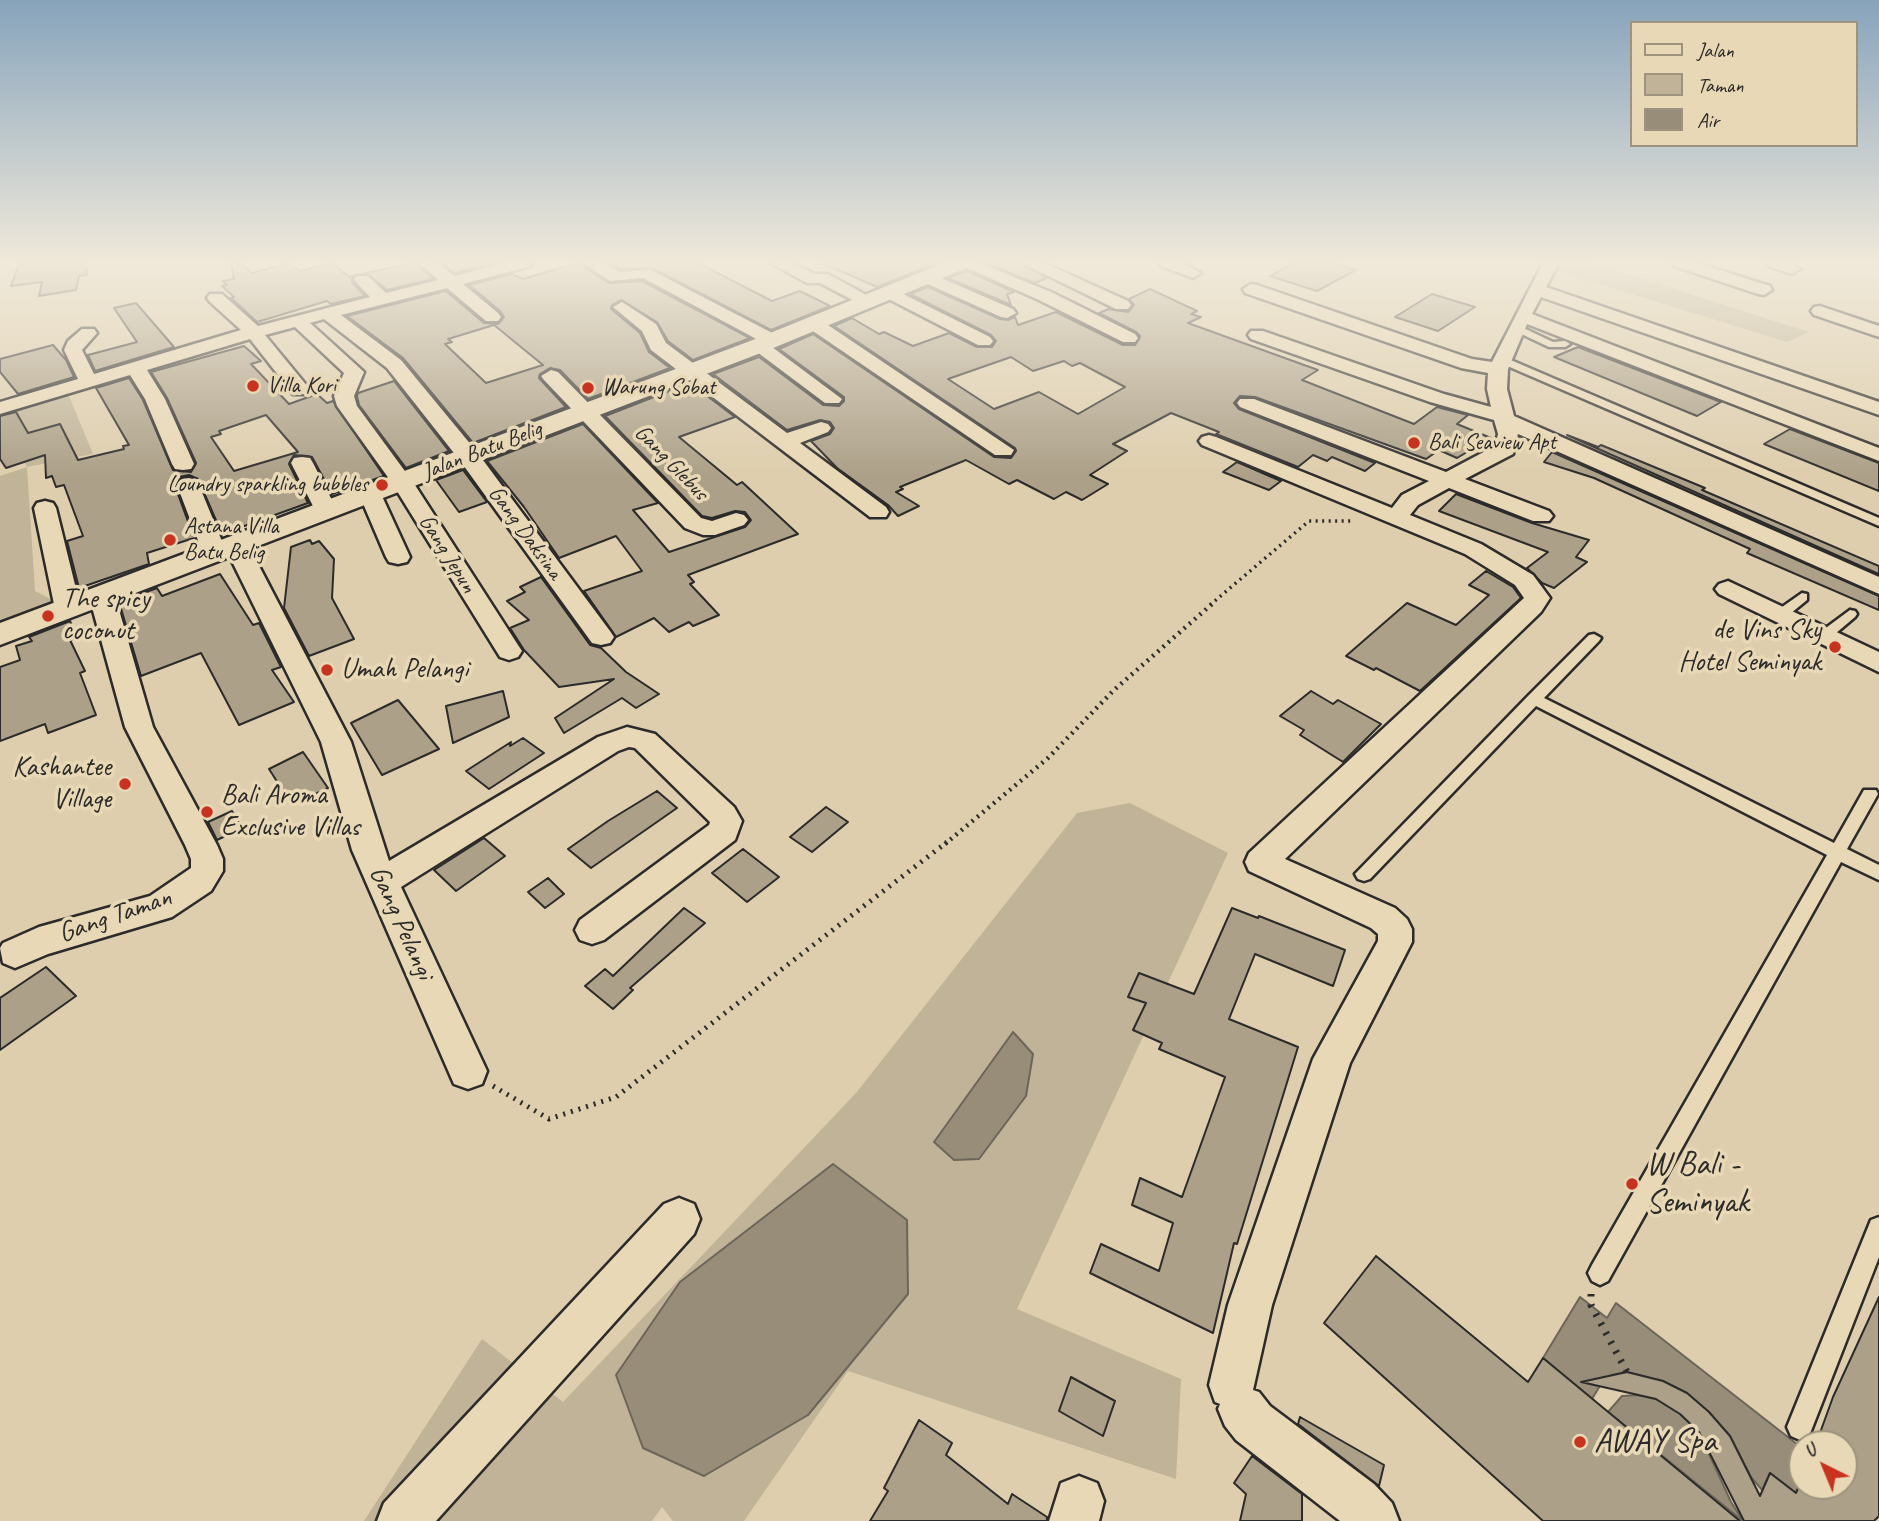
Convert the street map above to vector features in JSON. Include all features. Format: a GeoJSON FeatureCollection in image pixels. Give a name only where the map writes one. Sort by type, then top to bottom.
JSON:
{"type":"FeatureCollection","features":[{"type":"Feature","properties":{"kind":"street"},"geometry":{"type":"LineString","coordinates":[[87,334],[74,345],[73,350],[88,380]]}},
{"type":"Feature","properties":{"kind":"street"},"geometry":{"type":"LineString","coordinates":[[0,408],[247,334]]}},
{"type":"Feature","properties":{"kind":"street"},"geometry":{"type":"LineString","coordinates":[[256,334],[300,390]]}},
{"type":"Feature","properties":{"kind":"street","name":"Gang Jepun"},"geometry":{"type":"LineString","coordinates":[[312,334],[354,372],[344,396],[347,406],[402,482],[509,651]]}},
{"type":"Feature","properties":{"kind":"street","name":"Gang Daksina"},"geometry":{"type":"LineString","coordinates":[[354,334],[394,364],[469,457],[601,637]]}},
{"type":"Feature","properties":{"kind":"street"},"geometry":{"type":"LineString","coordinates":[[653,334],[659,346],[878,512]]}},
{"type":"Feature","properties":{"kind":"street"},"geometry":{"type":"LineString","coordinates":[[750,334],[765,343],[832,399]]}},
{"type":"Feature","properties":{"kind":"street","name":"Jalan Batu Belig"},"geometry":{"type":"LineString","coordinates":[[0,635],[787,334]]}},
{"type":"Feature","properties":{"kind":"street"},"geometry":{"type":"LineString","coordinates":[[829,334],[1003,450]]}},
{"type":"Feature","properties":{"kind":"street"},"geometry":{"type":"LineString","coordinates":[[968,334],[984,341]]}},
{"type":"Feature","properties":{"kind":"street"},"geometry":{"type":"LineString","coordinates":[[1121,334],[1129,338]]}},
{"type":"Feature","properties":{"kind":"street"},"geometry":{"type":"LineString","coordinates":[[1381,334],[1468,364],[1500,365]]}},
{"type":"Feature","properties":{"kind":"street"},"geometry":{"type":"LineString","coordinates":[[1396,519],[1410,500],[1505,449],[1508,434],[1497,390],[1500,365],[1513,334]]}},
{"type":"Feature","properties":{"kind":"street"},"geometry":{"type":"LineString","coordinates":[[1551,334],[1879,455]]}},
{"type":"Feature","properties":{"kind":"street"},"geometry":{"type":"LineString","coordinates":[[1663,334],[1879,409]]}},
{"type":"Feature","properties":{"kind":"street"},"geometry":{"type":"LineString","coordinates":[[1257,335],[1437,398],[1504,418],[1879,586]]}},
{"type":"Feature","properties":{"kind":"street"},"geometry":{"type":"LineString","coordinates":[[135,367],[155,399],[186,474],[225,547]]}},
{"type":"Feature","properties":{"kind":"street","name":"Gang Glebus"},"geometry":{"type":"LineString","coordinates":[[551,376],[693,523],[703,528],[715,528],[736,520]]}},
{"type":"Feature","properties":{"kind":"street"},"geometry":{"type":"LineString","coordinates":[[1247,403],[1448,478],[1541,516]]}},
{"type":"Feature","properties":{"kind":"street"},"geometry":{"type":"LineString","coordinates":[[785,441],[821,428]]}},
{"type":"Feature","properties":{"kind":"street"},"geometry":{"type":"LineString","coordinates":[[1209,441],[1473,549],[1524,580],[1537,598],[1532,606],[1261,862],[1383,918],[1395,929],[1395,942],[1332,1059],[1251,1305],[1237,1397],[1253,1423],[1356,1502],[1374,1521]]}},
{"type":"Feature","properties":{"kind":"street"},"geometry":{"type":"LineString","coordinates":[[302,463],[326,510]]}},
{"type":"Feature","properties":{"kind":"street"},"geometry":{"type":"LineString","coordinates":[[370,494],[398,557]]}},
{"type":"Feature","properties":{"kind":"street"},"geometry":{"type":"LineString","coordinates":[[46,508],[68,609]]}},
{"type":"Feature","properties":{"kind":"street","name":"Gang Pelangi"},"geometry":{"type":"LineString","coordinates":[[225,547],[336,742],[368,850],[468,1071]]}},
{"type":"Feature","properties":{"kind":"street"},"geometry":{"type":"LineString","coordinates":[[1728,589],[1879,663]]}},
{"type":"Feature","properties":{"kind":"street","name":"Gang Taman"},"geometry":{"type":"LineString","coordinates":[[15,953],[40,942],[160,906],[199,882],[207,871],[207,859],[201,845],[139,727],[102,596]]}},
{"type":"Feature","properties":{"kind":"street"},"geometry":{"type":"LineString","coordinates":[[382,882],[608,744],[627,737],[636,738],[645,741],[723,815],[726,821],[724,831],[592,930]]}},
{"type":"Feature","properties":{"kind":"street"},"geometry":{"type":"LineString","coordinates":[[402,1521],[679,1219]]}},
{"type":"Feature","properties":{"kind":"lane"},"geometry":{"type":"LineString","coordinates":[[1536,334],[1552,345],[1565,344]]}},
{"type":"Feature","properties":{"kind":"lane"},"geometry":{"type":"LineString","coordinates":[[1500,365],[1879,522]]}},
{"type":"Feature","properties":{"kind":"lane"},"geometry":{"type":"LineString","coordinates":[[1780,615],[1802,597]]}},
{"type":"Feature","properties":{"kind":"lane"},"geometry":{"type":"LineString","coordinates":[[1824,636],[1850,614]]}},
{"type":"Feature","properties":{"kind":"lane"},"geometry":{"type":"LineString","coordinates":[[1364,874],[1594,638]]}},
{"type":"Feature","properties":{"kind":"lane"},"geometry":{"type":"LineString","coordinates":[[1534,699],[1879,873]]}},
{"type":"Feature","properties":{"kind":"lane"},"geometry":{"type":"LineString","coordinates":[[1600,1273],[1870,793]]}},
{"type":"Feature","properties":{"kind":"lane"},"geometry":{"type":"LineString","coordinates":[[1800,1427],[1879,1228]]}},
{"type":"Feature","properties":{"kind":"path"},"geometry":{"type":"LineString","coordinates":[[468,1071],[549,1118],[615,1097],[950,840],[1048,758],[1114,690],[1295,531],[1310,521],[1356,522]]}},
{"type":"Feature","properties":{"kind":"path"},"geometry":{"type":"LineString","coordinates":[[1591,1305],[1627,1372]]}},
{"type":"Feature","properties":{"kind":"green space"},"geometry":{"type":"Polygon","coordinates":[[[1761,334],[1805,334],[1787,342],[1761,334]]]}},
{"type":"Feature","properties":{"kind":"green space"},"geometry":{"type":"Polygon","coordinates":[[[64,384],[93,454],[27,467],[0,425],[0,404],[64,384]]]}},
{"type":"Feature","properties":{"kind":"green space"},"geometry":{"type":"Polygon","coordinates":[[[27,467],[35,591],[68,608],[0,632],[0,476],[27,467]]]}},
{"type":"Feature","properties":{"kind":"green space"},"geometry":{"type":"Polygon","coordinates":[[[1130,803],[1228,853],[1017,1309],[1181,1379],[1176,1479],[848,1371],[744,1521],[673,1521],[662,1507],[652,1521],[364,1521],[482,1339],[563,1402],[856,1093],[1077,813],[1130,803]]]}},
{"type":"Feature","properties":{"kind":"water"},"geometry":{"type":"Polygon","coordinates":[[[1013,1032],[1033,1054],[1026,1096],[979,1159],[954,1160],[934,1142],[1013,1032]]]}},
{"type":"Feature","properties":{"kind":"water"},"geometry":{"type":"Polygon","coordinates":[[[833,1164],[907,1220],[908,1294],[808,1415],[704,1476],[643,1448],[616,1375],[680,1282],[833,1164]]]}},
{"type":"Feature","properties":{"kind":"water"},"geometry":{"type":"Polygon","coordinates":[[[1580,1297],[1607,1318],[1616,1303],[1788,1437],[1788,1487],[1770,1473],[1762,1490],[1751,1477],[1730,1436],[1709,1412],[1687,1393],[1663,1381],[1627,1372],[1611,1375],[1601,1384],[1592,1399],[1543,1358],[1580,1297]]]}},
{"type":"Feature","properties":{"kind":"water"},"geometry":{"type":"Polygon","coordinates":[[[1638,1395],[1656,1399],[1680,1414],[1699,1432],[1731,1502],[1743,1521],[1608,1412],[1622,1396],[1638,1395]]]}},
{"type":"Feature","properties":{"kind":"building"},"geometry":{"type":"Polygon","coordinates":[[[132,334],[163,334],[174,347],[95,371],[88,355],[137,342],[132,334]]]}},
{"type":"Feature","properties":{"kind":"building"},"geometry":{"type":"Polygon","coordinates":[[[371,334],[464,334],[448,339],[452,342],[445,344],[486,383],[543,365],[505,334],[640,334],[649,352],[670,368],[588,399],[560,370],[550,368],[540,374],[539,378],[566,407],[473,443],[403,358],[371,334]]]}},
{"type":"Feature","properties":{"kind":"building"},"geometry":{"type":"Polygon","coordinates":[[[664,334],[742,334],[750,338],[693,360],[668,341],[664,334]]]}},
{"type":"Feature","properties":{"kind":"building"},"geometry":{"type":"Polygon","coordinates":[[[813,334],[994,457],[1011,458],[1015,448],[846,334],[888,334],[913,346],[951,334],[977,347],[992,347],[996,341],[989,334],[1101,334],[1123,345],[1135,345],[1140,336],[1138,334],[1218,334],[1318,370],[1302,380],[1414,424],[1437,407],[1468,415],[1457,424],[1491,438],[1457,458],[1439,450],[1426,459],[1255,397],[1240,396],[1234,403],[1239,409],[1375,463],[1365,471],[1332,457],[1327,461],[1313,455],[1298,467],[1171,413],[1113,444],[1127,451],[1090,475],[1108,484],[1082,500],[1066,492],[1054,499],[1017,480],[1009,484],[966,460],[900,487],[903,489],[896,492],[919,506],[898,516],[888,505],[837,468],[811,441],[830,434],[834,428],[830,422],[820,420],[787,430],[713,374],[759,357],[823,405],[839,406],[844,397],[779,349],[813,334]],[[1011,357],[948,379],[994,409],[1039,392],[1078,414],[1125,387],[1080,363],[1072,366],[1064,361],[1033,371],[1011,357]]]}},
{"type":"Feature","properties":{"kind":"building"},"geometry":{"type":"Polygon","coordinates":[[[53,345],[66,360],[74,377],[18,394],[0,372],[0,359],[53,345]]]}},
{"type":"Feature","properties":{"kind":"building"},"geometry":{"type":"Polygon","coordinates":[[[244,346],[261,361],[251,364],[289,404],[317,394],[327,403],[333,401],[384,476],[332,494],[312,457],[294,455],[289,464],[308,503],[222,534],[198,479],[189,475],[179,477],[175,486],[194,538],[147,553],[149,564],[79,588],[67,541],[83,536],[64,485],[56,487],[52,476],[46,478],[45,455],[6,468],[0,459],[0,416],[16,412],[28,433],[60,424],[78,460],[124,449],[123,446],[129,445],[96,388],[129,378],[143,400],[173,470],[191,472],[196,463],[167,398],[151,372],[244,346]],[[266,415],[219,431],[221,434],[211,437],[234,471],[298,452],[266,415]]]}},
{"type":"Feature","properties":{"kind":"building"},"geometry":{"type":"Polygon","coordinates":[[[1578,347],[1721,402],[1697,416],[1554,357],[1578,347]]]}},
{"type":"Feature","properties":{"kind":"building"},"geometry":{"type":"Polygon","coordinates":[[[394,381],[449,451],[406,468],[359,405],[357,396],[358,393],[394,381]]]}},
{"type":"Feature","properties":{"kind":"building"},"geometry":{"type":"Polygon","coordinates":[[[690,383],[735,417],[679,437],[737,485],[742,482],[798,534],[688,575],[694,582],[690,584],[719,615],[693,626],[689,622],[669,632],[654,618],[616,637],[584,591],[642,571],[616,536],[559,558],[524,507],[487,461],[583,424],[658,503],[633,510],[669,552],[745,527],[751,520],[745,512],[735,511],[712,518],[702,516],[605,416],[690,383]]]}},
{"type":"Feature","properties":{"kind":"building"},"geometry":{"type":"Polygon","coordinates":[[[1790,429],[1879,463],[1879,491],[1764,444],[1790,429]]]}},
{"type":"Feature","properties":{"kind":"building"},"geometry":{"type":"Polygon","coordinates":[[[1567,435],[1598,447],[1601,445],[1705,488],[1702,490],[1879,566],[1879,574],[1567,435]]]}},
{"type":"Feature","properties":{"kind":"building"},"geometry":{"type":"Polygon","coordinates":[[[1552,452],[1879,596],[1879,610],[1747,553],[1750,549],[1594,478],[1544,462],[1552,452]]]}},
{"type":"Feature","properties":{"kind":"building"},"geometry":{"type":"Polygon","coordinates":[[[1237,462],[1281,481],[1269,490],[1223,472],[1237,462]]]}},
{"type":"Feature","properties":{"kind":"building"},"geometry":{"type":"Polygon","coordinates":[[[463,470],[487,502],[459,512],[436,480],[463,470]]]}},
{"type":"Feature","properties":{"kind":"building"},"geometry":{"type":"Polygon","coordinates":[[[1456,494],[1532,523],[1589,540],[1576,557],[1587,562],[1554,588],[1542,583],[1527,568],[1548,552],[1439,511],[1456,494]]]}},
{"type":"Feature","properties":{"kind":"building"},"geometry":{"type":"Polygon","coordinates":[[[310,540],[312,544],[319,541],[334,559],[332,598],[354,639],[309,656],[284,608],[291,547],[310,540]]]}},
{"type":"Feature","properties":{"kind":"building"},"geometry":{"type":"Polygon","coordinates":[[[1486,571],[1513,587],[1521,598],[1420,691],[1346,656],[1407,603],[1456,625],[1489,595],[1469,585],[1486,571]]]}},
{"type":"Feature","properties":{"kind":"building"},"geometry":{"type":"Polygon","coordinates":[[[220,574],[253,625],[259,623],[281,667],[272,670],[294,702],[239,725],[201,653],[141,676],[119,602],[157,588],[162,596],[220,574]]]}},
{"type":"Feature","properties":{"kind":"building"},"geometry":{"type":"Polygon","coordinates":[[[541,577],[590,645],[601,648],[626,672],[659,694],[636,708],[622,698],[564,733],[555,718],[614,679],[559,687],[524,650],[510,628],[529,620],[507,601],[525,592],[520,587],[541,577]]]}},
{"type":"Feature","properties":{"kind":"building"},"geometry":{"type":"Polygon","coordinates":[[[70,621],[77,638],[70,640],[85,671],[80,673],[96,715],[48,733],[45,724],[0,741],[0,667],[20,660],[16,646],[32,641],[29,637],[70,621]]]}},
{"type":"Feature","properties":{"kind":"building"},"geometry":{"type":"Polygon","coordinates":[[[503,691],[509,717],[453,743],[446,706],[503,691]]]}},
{"type":"Feature","properties":{"kind":"building"},"geometry":{"type":"Polygon","coordinates":[[[1311,691],[1333,704],[1338,700],[1381,724],[1343,762],[1300,735],[1304,730],[1280,716],[1311,691]]]}},
{"type":"Feature","properties":{"kind":"building"},"geometry":{"type":"Polygon","coordinates":[[[398,700],[439,749],[382,775],[351,723],[398,700]]]}},
{"type":"Feature","properties":{"kind":"building"},"geometry":{"type":"Polygon","coordinates":[[[523,738],[544,753],[489,789],[466,771],[511,742],[510,746],[523,738]]]}},
{"type":"Feature","properties":{"kind":"building"},"geometry":{"type":"Polygon","coordinates":[[[303,752],[328,788],[292,805],[269,769],[303,752]]]}},
{"type":"Feature","properties":{"kind":"building"},"geometry":{"type":"Polygon","coordinates":[[[657,791],[677,808],[591,868],[568,849],[608,821],[657,791]]]}},
{"type":"Feature","properties":{"kind":"building"},"geometry":{"type":"Polygon","coordinates":[[[826,807],[848,822],[812,852],[790,837],[826,807]]]}},
{"type":"Feature","properties":{"kind":"building"},"geometry":{"type":"Polygon","coordinates":[[[232,811],[242,828],[217,840],[208,822],[232,811]]]}},
{"type":"Feature","properties":{"kind":"building"},"geometry":{"type":"Polygon","coordinates":[[[484,838],[505,856],[456,891],[434,870],[484,838]]]}},
{"type":"Feature","properties":{"kind":"building"},"geometry":{"type":"Polygon","coordinates":[[[743,849],[779,877],[747,902],[712,873],[743,849]]]}},
{"type":"Feature","properties":{"kind":"building"},"geometry":{"type":"Polygon","coordinates":[[[548,878],[564,894],[545,908],[528,892],[548,878]]]}},
{"type":"Feature","properties":{"kind":"building"},"geometry":{"type":"Polygon","coordinates":[[[684,908],[705,923],[630,988],[633,990],[613,1009],[585,986],[605,969],[613,976],[684,908]]]}},
{"type":"Feature","properties":{"kind":"building"},"geometry":{"type":"Polygon","coordinates":[[[1232,908],[1345,950],[1333,986],[1255,954],[1229,1019],[1298,1047],[1237,1244],[1234,1243],[1213,1333],[1090,1273],[1101,1244],[1159,1271],[1173,1223],[1132,1205],[1140,1178],[1182,1197],[1225,1077],[1159,1049],[1162,1043],[1133,1030],[1146,1003],[1128,997],[1139,973],[1194,994],[1232,908]]]}},
{"type":"Feature","properties":{"kind":"building"},"geometry":{"type":"Polygon","coordinates":[[[46,967],[76,996],[0,1050],[0,998],[46,967]]]}},
{"type":"Feature","properties":{"kind":"building"},"geometry":{"type":"Polygon","coordinates":[[[1376,1256],[1528,1382],[1543,1358],[1740,1521],[1543,1521],[1324,1323],[1376,1256]]]}},
{"type":"Feature","properties":{"kind":"building"},"geometry":{"type":"Polygon","coordinates":[[[1879,1297],[1879,1516],[1874,1521],[1744,1521],[1699,1432],[1680,1414],[1656,1399],[1581,1382],[1627,1372],[1663,1381],[1687,1393],[1709,1412],[1730,1436],[1760,1496],[1770,1473],[1788,1487],[1788,1500],[1858,1500],[1858,1430],[1821,1430],[1833,1397],[1879,1297]]]}},
{"type":"Feature","properties":{"kind":"building"},"geometry":{"type":"Polygon","coordinates":[[[1071,1377],[1115,1401],[1103,1436],[1059,1411],[1071,1377]]]}},
{"type":"Feature","properties":{"kind":"building"},"geometry":{"type":"Polygon","coordinates":[[[1300,1417],[1384,1465],[1379,1486],[1298,1424],[1300,1417]]]}},
{"type":"Feature","properties":{"kind":"building"},"geometry":{"type":"Polygon","coordinates":[[[919,1420],[952,1443],[946,1455],[1008,1504],[1012,1494],[1047,1517],[1047,1521],[870,1521],[888,1491],[884,1488],[919,1420]]]}},
{"type":"Feature","properties":{"kind":"building"},"geometry":{"type":"Polygon","coordinates":[[[1252,1456],[1302,1494],[1302,1521],[1240,1521],[1246,1494],[1234,1483],[1252,1456]]]}},
{"type":"Feature","properties":{"kind":"place","name":"Villa Kori"},"geometry":{"type":"Point","coordinates":[253,386]}},
{"type":"Feature","properties":{"kind":"place","name":"Warung Sobat"},"geometry":{"type":"Point","coordinates":[588,388]}},
{"type":"Feature","properties":{"kind":"place","name":"Bali Seaview Apt"},"geometry":{"type":"Point","coordinates":[1414,443]}},
{"type":"Feature","properties":{"kind":"place","name":"Loundry sparkling bubbles"},"geometry":{"type":"Point","coordinates":[382,485]}},
{"type":"Feature","properties":{"kind":"place","name":"Astana Villa Batu Belig"},"geometry":{"type":"Point","coordinates":[170,540]}},
{"type":"Feature","properties":{"kind":"place","name":"The spicy coconut"},"geometry":{"type":"Point","coordinates":[48,616]}},
{"type":"Feature","properties":{"kind":"place","name":"de Vins Sky Hotel Seminyak"},"geometry":{"type":"Point","coordinates":[1835,647]}},
{"type":"Feature","properties":{"kind":"place","name":"Umah Pelangi"},"geometry":{"type":"Point","coordinates":[327,670]}},
{"type":"Feature","properties":{"kind":"place","name":"Kashantee Village"},"geometry":{"type":"Point","coordinates":[125,784]}},
{"type":"Feature","properties":{"kind":"place","name":"Bali Aroma Exclusive Villas"},"geometry":{"type":"Point","coordinates":[207,812]}},
{"type":"Feature","properties":{"kind":"place","name":"W Bali - Seminyak"},"geometry":{"type":"Point","coordinates":[1632,1184]}},
{"type":"Feature","properties":{"kind":"place","name":"AWAY Spa"},"geometry":{"type":"Point","coordinates":[1580,1442]}}]}
